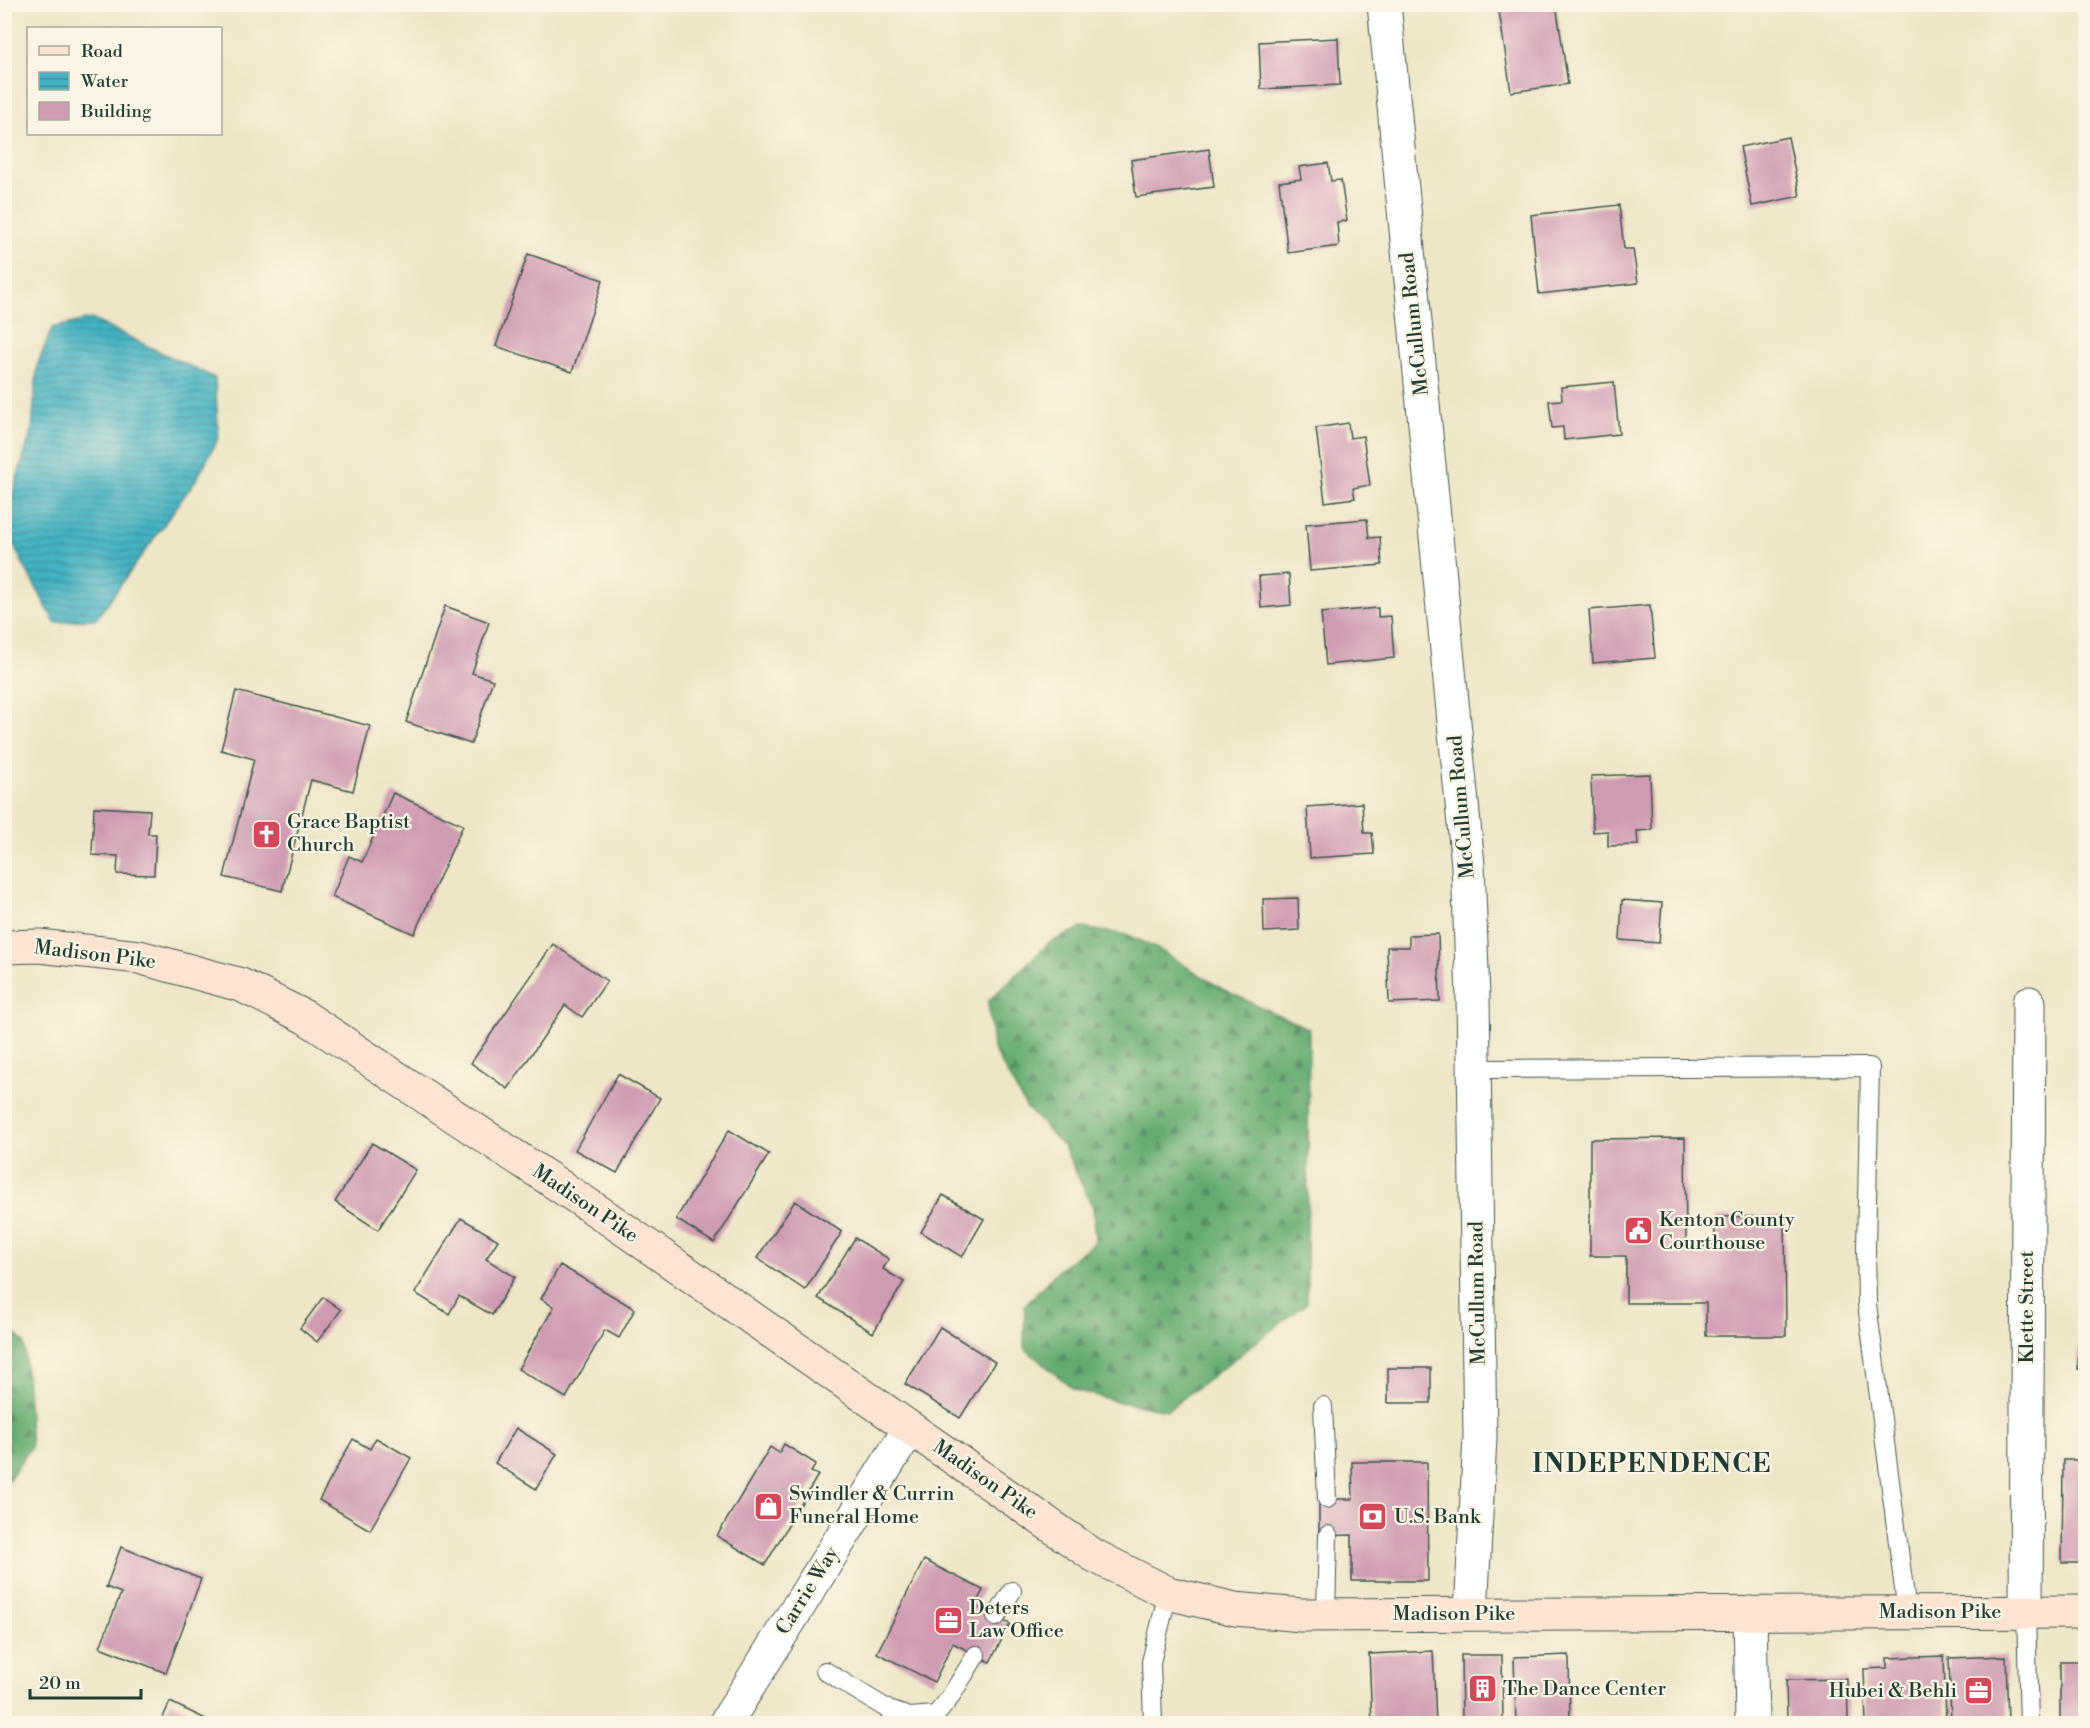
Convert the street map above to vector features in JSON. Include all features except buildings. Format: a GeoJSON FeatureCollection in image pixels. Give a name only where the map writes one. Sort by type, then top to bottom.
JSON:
{"type":"FeatureCollection","features":[{"type":"Feature","properties":{"kind":"main road","name":"Madison Pike"},"geometry":{"type":"LineString","coordinates":[[4,947],[39,946],[140,957],[241,985],[305,1017],[602,1214],[1094,1555],[1168,1593],[1234,1609],[1301,1615],[2085,1612]]}},
{"type":"Feature","properties":{"kind":"street","name":"McCullum Road"},"geometry":{"type":"LineString","coordinates":[[1384,4],[1468,865],[1480,1437],[1471,1614]]}},
{"type":"Feature","properties":{"kind":"street","name":"Klette Street"},"geometry":{"type":"LineString","coordinates":[[2026,1612],[2029,1003]]}},
{"type":"Feature","properties":{"kind":"street","name":"Carrie Way"},"geometry":{"type":"LineString","coordinates":[[725,1724],[910,1428]]}},
{"type":"Feature","properties":{"kind":"street"},"geometry":{"type":"LineString","coordinates":[[1750,1613],[1752,1724]]}},
{"type":"Feature","properties":{"kind":"lane"},"geometry":{"type":"LineString","coordinates":[[1474,1069],[1870,1067],[1867,1304],[1907,1612]]}},
{"type":"Feature","properties":{"kind":"lane"},"geometry":{"type":"LineString","coordinates":[[1323,1406],[1327,1498]]}},
{"type":"Feature","properties":{"kind":"lane"},"geometry":{"type":"LineString","coordinates":[[1326,1614],[1328,1535]]}},
{"type":"Feature","properties":{"kind":"lane"},"geometry":{"type":"LineString","coordinates":[[996,1617],[1012,1591]]}},
{"type":"Feature","properties":{"kind":"lane"},"geometry":{"type":"LineString","coordinates":[[1154,1724],[1151,1662],[1168,1593]]}},
{"type":"Feature","properties":{"kind":"lane"},"geometry":{"type":"LineString","coordinates":[[2026,1612],[2029,1724]]}},
{"type":"Feature","properties":{"kind":"lane"},"geometry":{"type":"LineString","coordinates":[[825,1671],[889,1710],[909,1717],[936,1715],[949,1699],[976,1655]]}},
{"type":"Feature","properties":{"kind":"green space"},"geometry":{"type":"Polygon","coordinates":[[[1081,928],[1129,935],[1163,952],[1224,990],[1309,1029],[1307,1303],[1168,1410],[1120,1402],[1075,1390],[1024,1348],[1025,1305],[1058,1270],[1095,1242],[1093,1208],[1064,1147],[1026,1107],[993,1049],[988,1001],[1049,943],[1081,928]]]}},
{"type":"Feature","properties":{"kind":"green space"},"geometry":{"type":"Polygon","coordinates":[[[5,1324],[24,1342],[31,1447],[5,1485],[5,1324]]]}},
{"type":"Feature","properties":{"kind":"water"},"geometry":{"type":"Polygon","coordinates":[[[91,319],[215,378],[219,437],[198,477],[97,618],[55,623],[5,530],[5,518],[32,429],[37,366],[52,328],[91,319]]]}},
{"type":"Feature","properties":{"kind":"place","name":"Grace Baptist Church"},"geometry":{"type":"Point","coordinates":[266,834]}},
{"type":"Feature","properties":{"kind":"place","name":"Kenton County Courthouse"},"geometry":{"type":"Point","coordinates":[1638,1231]}},
{"type":"Feature","properties":{"kind":"place","name":"Swindler & Currin Funeral Home"},"geometry":{"type":"Point","coordinates":[768,1506]}},
{"type":"Feature","properties":{"kind":"place","name":"U.S. Bank"},"geometry":{"type":"Point","coordinates":[1373,1517]}},
{"type":"Feature","properties":{"kind":"place","name":"Deters Law Office"},"geometry":{"type":"Point","coordinates":[948,1620]}},
{"type":"Feature","properties":{"kind":"place","name":"The Dance Center"},"geometry":{"type":"Point","coordinates":[1482,1689]}},
{"type":"Feature","properties":{"kind":"place","name":"Hubei & Behli"},"geometry":{"type":"Point","coordinates":[1978,1691]}},
{"type":"Feature","properties":{"kind":"district","name":"INDEPENDENCE"},"geometry":{"type":"Point","coordinates":[1652,1464]}}]}
